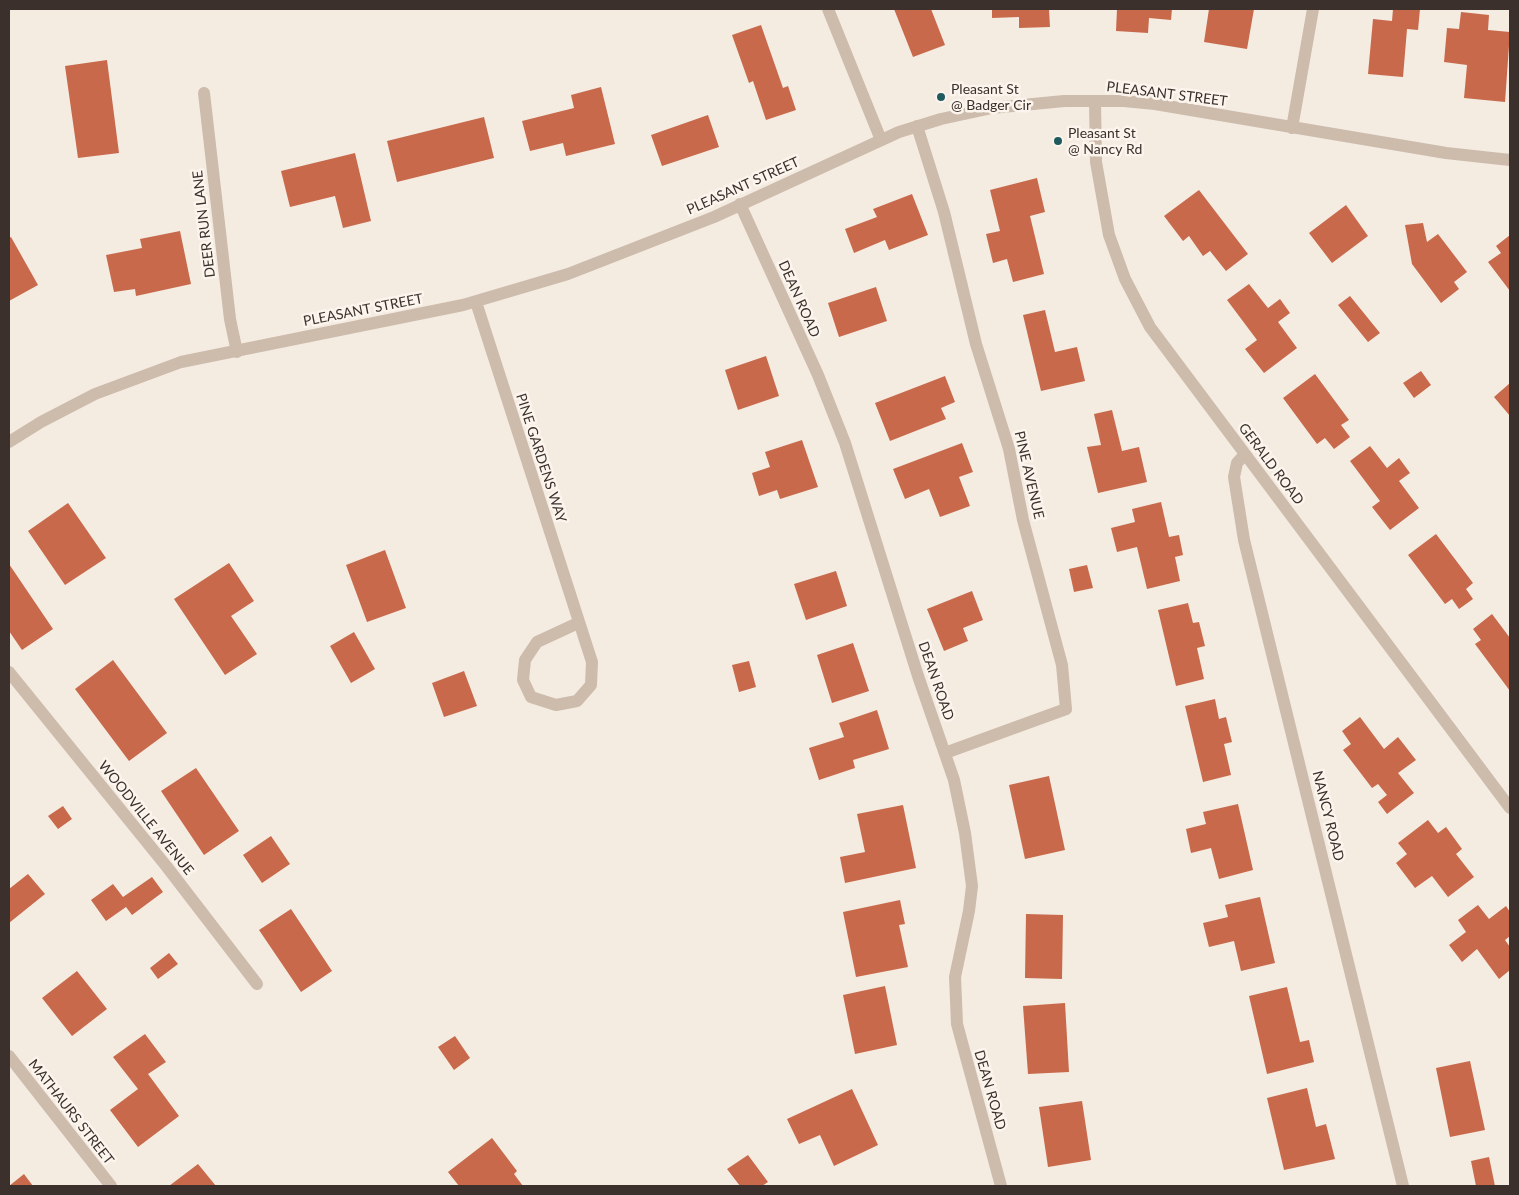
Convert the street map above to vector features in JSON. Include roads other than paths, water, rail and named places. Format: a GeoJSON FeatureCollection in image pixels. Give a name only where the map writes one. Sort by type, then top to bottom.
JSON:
{"type":"FeatureCollection","features":[{"type":"Feature","properties":{"kind":"street"},"geometry":{"type":"LineString","coordinates":[[828,9],[880,140]]}},
{"type":"Feature","properties":{"kind":"street"},"geometry":{"type":"LineString","coordinates":[[1292,128],[1313,9]]}},
{"type":"Feature","properties":{"kind":"street","name":"DEER RUN LANE"},"geometry":{"type":"LineString","coordinates":[[204,93],[230,319],[237,352]]}},
{"type":"Feature","properties":{"kind":"street","name":"PLEASANT STREET"},"geometry":{"type":"LineString","coordinates":[[9,442],[68,407],[121,383],[181,362],[476,302],[568,274],[740,204],[880,140],[918,126],[992,108],[1038,102],[1095,100],[1186,108],[1292,128],[1446,153],[1510,160]]}},
{"type":"Feature","properties":{"kind":"street","name":"GERALD ROAD"},"geometry":{"type":"LineString","coordinates":[[1095,100],[1096,162],[1100,195],[1109,235],[1125,279],[1150,327],[1510,808]]}},
{"type":"Feature","properties":{"kind":"street","name":"PINE AVENUE"},"geometry":{"type":"LineString","coordinates":[[918,126],[944,212],[978,351],[1009,450],[1024,520],[1062,664],[1066,709],[945,753]]}},
{"type":"Feature","properties":{"kind":"street","name":"DEAN ROAD"},"geometry":{"type":"LineString","coordinates":[[740,204],[833,411],[858,483],[960,805],[972,886],[969,911],[955,977],[957,1024],[999,1186]]}},
{"type":"Feature","properties":{"kind":"street","name":"PINE GARDENS WAY"},"geometry":{"type":"LineString","coordinates":[[476,302],[592,662],[591,685],[577,701],[556,705],[531,697],[523,680],[525,660],[537,642],[578,623]]}},
{"type":"Feature","properties":{"kind":"street","name":"NANCY ROAD"},"geometry":{"type":"LineString","coordinates":[[1245,454],[1237,463],[1234,477],[1241,524],[1403,1186]]}},
{"type":"Feature","properties":{"kind":"street","name":"WOODVILLE AVENUE"},"geometry":{"type":"LineString","coordinates":[[9,672],[167,867],[257,984]]}},
{"type":"Feature","properties":{"kind":"street","name":"MATHAURS STREET"},"geometry":{"type":"LineString","coordinates":[[9,1056],[110,1186]]}},
{"type":"Feature","properties":{"kind":"place","name":"Pleasant St @ Badger Cir"},"geometry":{"type":"Point","coordinates":[941,97]}},
{"type":"Feature","properties":{"kind":"place","name":"Pleasant St @ Nancy Rd"},"geometry":{"type":"Point","coordinates":[1058,141]}}]}
